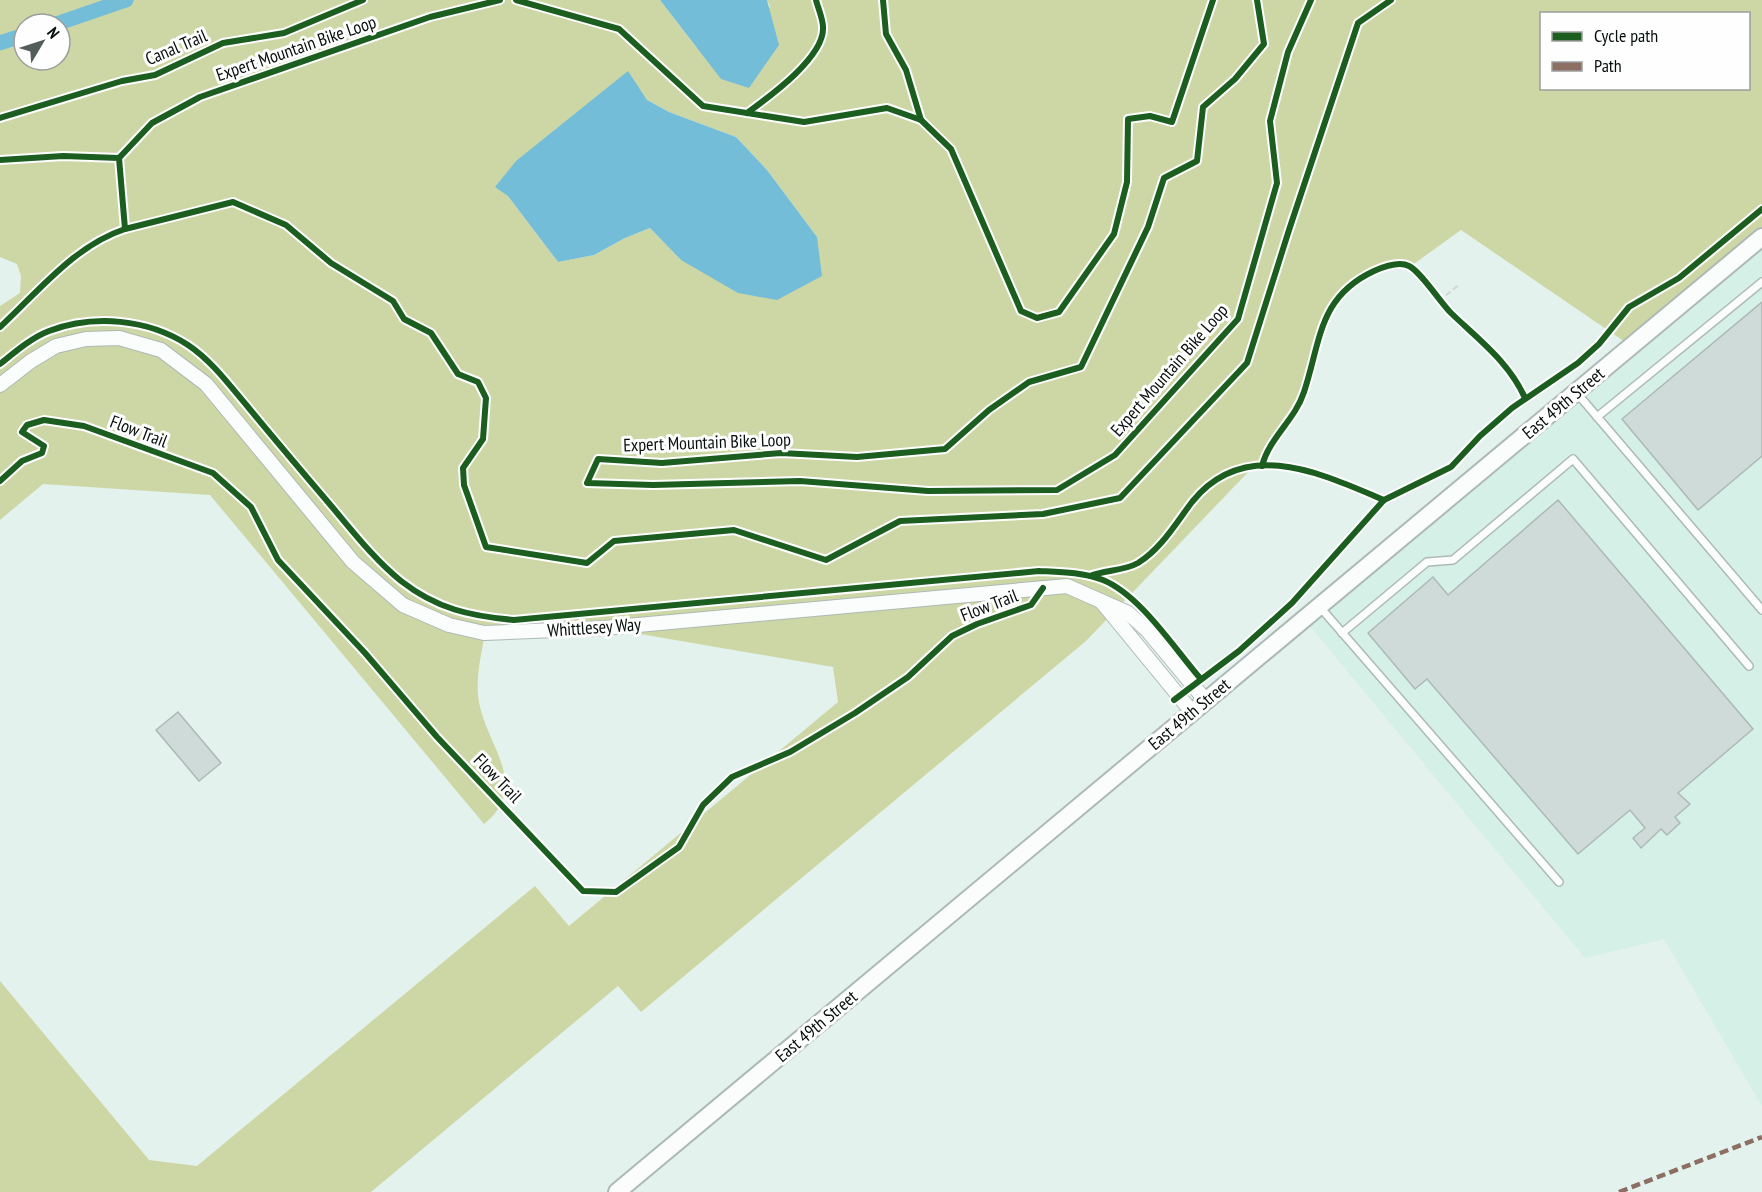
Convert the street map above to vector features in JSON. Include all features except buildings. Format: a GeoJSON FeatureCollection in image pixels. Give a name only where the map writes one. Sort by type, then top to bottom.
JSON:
{"type":"FeatureCollection","features":[{"type":"Feature","properties":{"kind":"street","name":"East 49th Street"},"geometry":{"type":"LineString","coordinates":[[617,1192],[1762,237]]}},
{"type":"Feature","properties":{"kind":"street","name":"Whittlesey Way"},"geometry":{"type":"LineString","coordinates":[[0,386],[31,361],[56,346],[86,339],[119,338],[161,350],[206,384],[353,562],[402,605],[449,625],[484,633],[605,628],[1067,586],[1128,613],[1147,630],[1206,701]]}},
{"type":"Feature","properties":{"kind":"street","name":"Whittlesey Way"},"geometry":{"type":"LineString","coordinates":[[1100,599],[1192,712]]}},
{"type":"Feature","properties":{"kind":"lane"},"geometry":{"type":"LineString","coordinates":[[1597,417],[1762,282]]}},
{"type":"Feature","properties":{"kind":"lane"},"geometry":{"type":"LineString","coordinates":[[1576,392],[1762,610]]}},
{"type":"Feature","properties":{"kind":"lane"},"geometry":{"type":"LineString","coordinates":[[1342,633],[1426,562],[1453,560],[1573,459],[1749,666]]}},
{"type":"Feature","properties":{"kind":"lane"},"geometry":{"type":"LineString","coordinates":[[1319,606],[1559,882]]}},
{"type":"Feature","properties":{"kind":"path"},"geometry":{"type":"LineString","coordinates":[[1439,301],[1460,284]]}},
{"type":"Feature","properties":{"kind":"path"},"geometry":{"type":"LineString","coordinates":[[1432,292],[1446,308]]}},
{"type":"Feature","properties":{"kind":"shaded area"},"geometry":{"type":"Polygon","coordinates":[[[1762,237],[1762,1106],[1664,939],[1585,958],[1304,619],[1762,237]]]}},
{"type":"Feature","properties":{"kind":"green space"},"geometry":{"type":"Polygon","coordinates":[[[0,0],[660,0],[697,48],[770,7],[767,0],[1762,0],[1762,237],[1631,346],[1461,230],[1411,266],[1401,264],[1379,269],[1361,277],[1342,293],[1330,308],[1320,330],[1305,391],[1296,413],[1254,466],[1086,641],[641,1012],[618,986],[371,1192],[0,1192],[0,981],[149,1160],[197,1166],[535,886],[569,926],[838,702],[833,667],[605,628],[485,633],[478,677],[479,702],[483,719],[502,766],[505,781],[504,795],[498,810],[484,824],[210,495],[43,484],[0,520],[0,306],[20,293],[21,276],[17,264],[0,257],[0,0]],[[628,72],[508,196],[558,262],[594,255],[625,238],[650,228],[681,260],[817,237],[767,170],[736,137],[669,112],[647,100],[628,72]]]}},
{"type":"Feature","properties":{"kind":"water"},"geometry":{"type":"Polygon","coordinates":[[[660,0],[767,0],[779,45],[749,88],[721,79],[660,0]]]}},
{"type":"Feature","properties":{"kind":"water"},"geometry":{"type":"Polygon","coordinates":[[[628,71],[647,100],[669,112],[736,137],[767,170],[817,237],[822,276],[777,300],[738,293],[681,260],[650,228],[625,238],[594,255],[558,262],[508,196],[495,187],[516,161],[628,71]]]}},
{"type":"Feature","properties":{"kind":"waterway"},"geometry":{"type":"LineString","coordinates":[[72,19],[126,0]]}},
{"type":"Feature","properties":{"kind":"waterway"},"geometry":{"type":"LineString","coordinates":[[0,43],[12,39]]}},
{"type":"Feature","properties":{"kind":"marked path"},"geometry":{"type":"LineString","coordinates":[[1619,1192],[1762,1137]]}},
{"type":"Feature","properties":{"kind":"cycle path","name":"Canal Trail"},"geometry":{"type":"LineString","coordinates":[[0,118],[122,81],[155,75],[223,43],[284,33],[363,0]]}},
{"type":"Feature","properties":{"kind":"cycle path","name":"Expert Mountain Bike Loop"},"geometry":{"type":"LineString","coordinates":[[119,158],[152,123],[200,97],[430,17],[500,0]]}},
{"type":"Feature","properties":{"kind":"cycle path"},"geometry":{"type":"LineString","coordinates":[[516,0],[619,29],[703,106],[804,122],[887,108],[921,120],[951,149],[1021,311],[1037,318],[1059,312],[1114,234],[1127,182],[1128,119],[1150,116],[1172,122],[1213,0]]}},
{"type":"Feature","properties":{"kind":"cycle path"},"geometry":{"type":"LineString","coordinates":[[747,113],[794,75],[815,51],[821,39],[823,27],[816,0]]}},
{"type":"Feature","properties":{"kind":"cycle path"},"geometry":{"type":"LineString","coordinates":[[883,0],[886,34],[906,70],[921,120]]}},
{"type":"Feature","properties":{"kind":"cycle path","name":"Expert Mountain Bike Loop"},"geometry":{"type":"LineString","coordinates":[[1257,0],[1264,44],[1235,79],[1203,107],[1197,161],[1164,178],[1148,227],[1081,367],[1029,382],[989,410],[945,449],[857,457],[781,453],[662,463],[598,459],[587,483],[653,485],[800,481],[928,491],[1057,490],[1115,455],[1238,319],[1277,183],[1270,121],[1288,52],[1311,0]]}},
{"type":"Feature","properties":{"kind":"cycle path"},"geometry":{"type":"LineString","coordinates":[[125,229],[233,202],[286,225],[331,263],[393,301],[404,319],[431,333],[458,374],[478,382],[486,398],[483,439],[463,468],[464,485],[486,547],[587,563],[614,541],[734,530],[826,560],[900,521],[1043,514],[1120,498],[1247,363],[1358,23],[1391,0]]}},
{"type":"Feature","properties":{"kind":"cycle path"},"geometry":{"type":"LineString","coordinates":[[0,160],[63,156],[119,158],[125,229],[89,246],[73,258],[0,327]]}},
{"type":"Feature","properties":{"kind":"cycle path"},"geometry":{"type":"LineString","coordinates":[[1174,700],[1239,651],[1292,603],[1384,500],[1451,467],[1480,436],[1512,408],[1578,363],[1599,344],[1629,307],[1679,278],[1762,209]]}},
{"type":"Feature","properties":{"kind":"cycle path"},"geometry":{"type":"LineString","coordinates":[[1262,466],[1270,447],[1300,402],[1324,322],[1332,307],[1356,282],[1386,266],[1401,264],[1414,269],[1451,313],[1502,362],[1525,398]]}},
{"type":"Feature","properties":{"kind":"cycle path","name":"Flow Trail"},"geometry":{"type":"LineString","coordinates":[[0,364],[42,334],[84,322],[120,322],[156,329],[172,336],[197,351],[220,374],[357,537],[391,573],[414,591],[454,610],[514,620],[1039,571],[1071,573],[1103,580],[1130,597],[1156,623],[1200,678]]}},
{"type":"Feature","properties":{"kind":"cycle path","name":"Flow Trail"},"geometry":{"type":"LineString","coordinates":[[0,481],[22,461],[42,453],[44,446],[22,432],[27,425],[44,420],[84,426],[213,473],[251,507],[278,560],[365,653],[437,737],[583,891],[616,892],[679,847],[703,805],[732,777],[790,752],[855,713],[908,677],[952,636],[977,624],[1031,605],[1043,588]]}},
{"type":"Feature","properties":{"kind":"cycle path"},"geometry":{"type":"LineString","coordinates":[[1090,576],[1127,568],[1138,563],[1154,551],[1192,502],[1213,482],[1236,470],[1260,466],[1285,467],[1310,472],[1384,500]]}}]}
